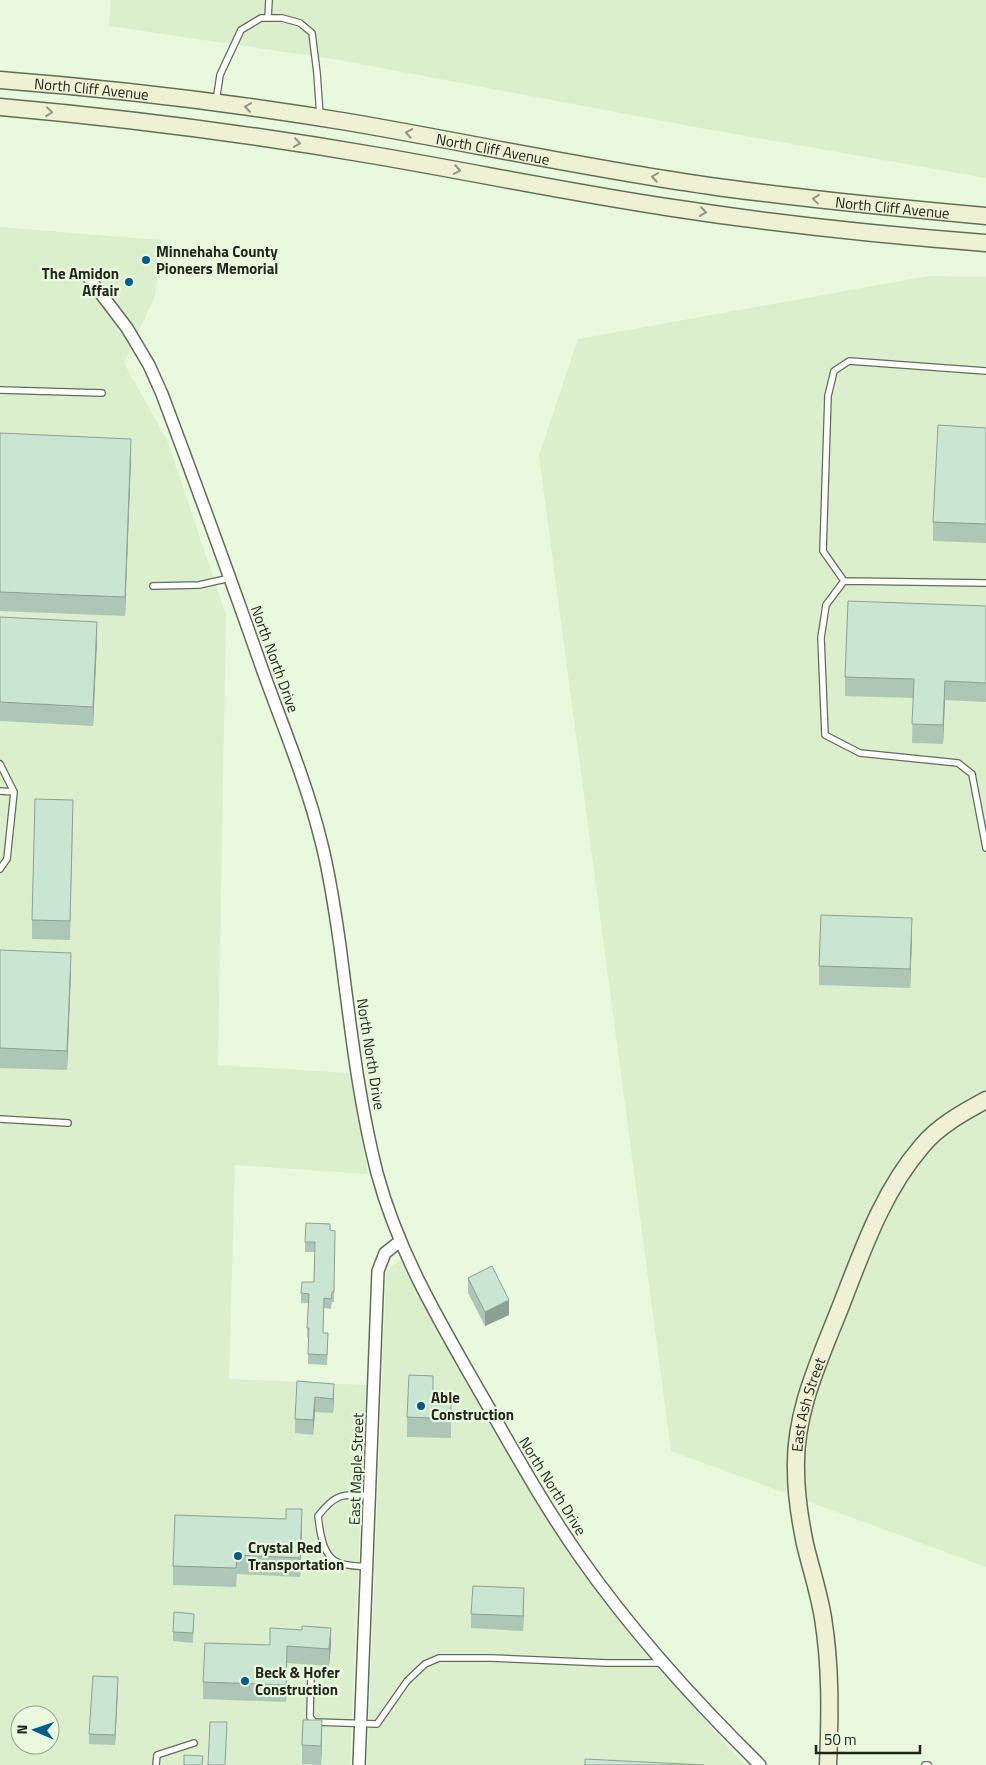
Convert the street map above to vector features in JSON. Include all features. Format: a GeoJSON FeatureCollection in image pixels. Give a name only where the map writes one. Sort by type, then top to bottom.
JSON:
{"type":"FeatureCollection","features":[{"type":"Feature","properties":{"kind":"main road","name":"North Cliff Avenue"},"geometry":{"type":"LineString","coordinates":[[0,80],[127,92],[320,118],[708,186],[986,216]]}},
{"type":"Feature","properties":{"kind":"main road","name":"North Cliff Avenue"},"geometry":{"type":"LineString","coordinates":[[0,107],[210,131],[317,146],[706,213],[852,231],[986,243]]}},
{"type":"Feature","properties":{"kind":"main road","name":"East Ash Street"},"geometry":{"type":"LineString","coordinates":[[828,1765],[827,1646],[823,1616],[802,1529],[797,1490],[797,1447],[802,1412],[811,1381],[862,1252],[890,1192],[906,1165],[923,1144],[946,1124],[986,1100]]}},
{"type":"Feature","properties":{"kind":"street","name":"North North Drive"},"geometry":{"type":"LineString","coordinates":[[89,278],[128,328],[149,365],[162,394],[286,730],[312,808],[333,898],[360,1089],[370,1142],[388,1211],[399,1242],[452,1344],[539,1494],[579,1556],[611,1599],[664,1663],[760,1765]]}},
{"type":"Feature","properties":{"kind":"street","name":"East Maple Street"},"geometry":{"type":"LineString","coordinates":[[359,1765],[378,1271],[384,1253],[399,1242]]}},
{"type":"Feature","properties":{"kind":"lane"},"geometry":{"type":"LineString","coordinates":[[268,18],[269,0]]}},
{"type":"Feature","properties":{"kind":"lane"},"geometry":{"type":"LineString","coordinates":[[216,103],[220,75],[241,30],[261,18],[282,18],[300,23],[312,32],[320,118]]}},
{"type":"Feature","properties":{"kind":"lane"},"geometry":{"type":"LineString","coordinates":[[844,581],[823,551],[828,396],[834,371],[849,361],[986,371]]}},
{"type":"Feature","properties":{"kind":"lane"},"geometry":{"type":"LineString","coordinates":[[0,390],[102,392]]}},
{"type":"Feature","properties":{"kind":"lane"},"geometry":{"type":"LineString","coordinates":[[153,586],[200,585],[230,578]]}},
{"type":"Feature","properties":{"kind":"lane"},"geometry":{"type":"LineString","coordinates":[[844,581],[986,583]]}},
{"type":"Feature","properties":{"kind":"lane"},"geometry":{"type":"LineString","coordinates":[[844,581],[826,606],[821,638],[824,734],[860,753],[958,763],[972,774],[986,848]]}},
{"type":"Feature","properties":{"kind":"lane"},"geometry":{"type":"LineString","coordinates":[[0,764],[14,792],[8,858],[0,869]]}},
{"type":"Feature","properties":{"kind":"lane"},"geometry":{"type":"LineString","coordinates":[[0,791],[14,792]]}},
{"type":"Feature","properties":{"kind":"lane"},"geometry":{"type":"LineString","coordinates":[[0,1119],[68,1123]]}},
{"type":"Feature","properties":{"kind":"lane"},"geometry":{"type":"LineString","coordinates":[[367,1567],[337,1562],[327,1553],[320,1535],[318,1516],[330,1501],[347,1494],[370,1496]]}},
{"type":"Feature","properties":{"kind":"lane"},"geometry":{"type":"LineString","coordinates":[[310,1673],[310,1717],[314,1722],[377,1724],[407,1681],[425,1664],[439,1658],[664,1663]]}},
{"type":"Feature","properties":{"kind":"lane"},"geometry":{"type":"LineString","coordinates":[[156,1765],[156,1755],[194,1743]]}},
{"type":"Feature","properties":{"kind":"shaded area"},"geometry":{"type":"Polygon","coordinates":[[[111,0],[986,0],[986,178],[700,128],[339,60],[109,26],[111,0]]]}},
{"type":"Feature","properties":{"kind":"shaded area"},"geometry":{"type":"Polygon","coordinates":[[[0,227],[161,240],[155,296],[124,363],[167,440],[226,615],[218,1065],[350,1073],[368,1174],[235,1165],[229,1379],[366,1385],[350,1765],[0,1765],[0,227]]]}},
{"type":"Feature","properties":{"kind":"shaded area"},"geometry":{"type":"Polygon","coordinates":[[[928,276],[986,277],[986,1567],[671,1451],[539,456],[578,339],[928,276]]]}},
{"type":"Feature","properties":{"kind":"shaded area"},"geometry":{"type":"Polygon","coordinates":[[[402,1259],[491,1427],[570,1555],[633,1639],[745,1765],[367,1765],[386,1271],[402,1259]]]}},
{"type":"Feature","properties":{"kind":"building"},"geometry":{"type":"Polygon","coordinates":[[[938,425],[986,428],[986,524],[933,522],[938,425]]]}},
{"type":"Feature","properties":{"kind":"building"},"geometry":{"type":"Polygon","coordinates":[[[0,433],[131,439],[125,597],[0,592],[0,433]]]}},
{"type":"Feature","properties":{"kind":"building"},"geometry":{"type":"Polygon","coordinates":[[[848,601],[986,606],[986,683],[945,681],[943,725],[912,724],[914,679],[845,677],[848,601]]]}},
{"type":"Feature","properties":{"kind":"building"},"geometry":{"type":"Polygon","coordinates":[[[0,617],[97,622],[93,707],[0,702],[0,617]]]}},
{"type":"Feature","properties":{"kind":"building"},"geometry":{"type":"Polygon","coordinates":[[[35,799],[73,800],[70,921],[32,920],[35,799]]]}},
{"type":"Feature","properties":{"kind":"building"},"geometry":{"type":"Polygon","coordinates":[[[821,915],[912,918],[910,969],[819,966],[821,915]]]}},
{"type":"Feature","properties":{"kind":"building"},"geometry":{"type":"Polygon","coordinates":[[[0,950],[71,953],[67,1051],[0,1048],[0,950]]]}},
{"type":"Feature","properties":{"kind":"building"},"geometry":{"type":"Polygon","coordinates":[[[306,1223],[330,1224],[330,1230],[335,1231],[334,1292],[332,1292],[331,1299],[324,1298],[323,1333],[328,1333],[327,1355],[308,1354],[309,1294],[301,1293],[302,1282],[314,1282],[315,1242],[305,1242],[306,1223]]]}},
{"type":"Feature","properties":{"kind":"building"},"geometry":{"type":"Polygon","coordinates":[[[492,1266],[509,1300],[485,1312],[468,1278],[492,1266]]]}},
{"type":"Feature","properties":{"kind":"building"},"geometry":{"type":"Polygon","coordinates":[[[409,1375],[433,1376],[433,1399],[451,1399],[451,1419],[407,1417],[409,1375]]]}},
{"type":"Feature","properties":{"kind":"building"},"geometry":{"type":"Polygon","coordinates":[[[297,1381],[334,1384],[333,1399],[315,1397],[313,1420],[295,1419],[297,1381]]]}},
{"type":"Feature","properties":{"kind":"building"},"geometry":{"type":"Polygon","coordinates":[[[286,1509],[302,1509],[300,1558],[237,1555],[236,1568],[173,1566],[175,1515],[286,1519],[286,1509]]]}},
{"type":"Feature","properties":{"kind":"building"},"geometry":{"type":"Polygon","coordinates":[[[473,1586],[524,1588],[523,1616],[471,1614],[473,1586]]]}},
{"type":"Feature","properties":{"kind":"building"},"geometry":{"type":"Polygon","coordinates":[[[174,1612],[194,1614],[193,1633],[173,1632],[174,1612]]]}},
{"type":"Feature","properties":{"kind":"building"},"geometry":{"type":"Polygon","coordinates":[[[302,1626],[331,1628],[329,1649],[287,1646],[286,1685],[203,1682],[205,1643],[270,1645],[270,1628],[302,1630],[302,1626]]]}},
{"type":"Feature","properties":{"kind":"building"},"geometry":{"type":"Polygon","coordinates":[[[93,1676],[118,1677],[115,1735],[89,1734],[93,1676]]]}},
{"type":"Feature","properties":{"kind":"building"},"geometry":{"type":"Polygon","coordinates":[[[303,1720],[322,1720],[321,1746],[302,1745],[303,1720]]]}},
{"type":"Feature","properties":{"kind":"building"},"geometry":{"type":"Polygon","coordinates":[[[210,1722],[227,1722],[225,1765],[208,1765],[210,1722]]]}},
{"type":"Feature","properties":{"kind":"building"},"geometry":{"type":"Polygon","coordinates":[[[184,1755],[203,1756],[202,1765],[184,1765],[184,1755]]]}},
{"type":"Feature","properties":{"kind":"building"},"geometry":{"type":"Polygon","coordinates":[[[585,1759],[704,1765],[585,1765],[585,1759]]]}},
{"type":"Feature","properties":{"kind":"place","name":"Minnehaha County Pioneers Memorial"},"geometry":{"type":"Point","coordinates":[146,260]}},
{"type":"Feature","properties":{"kind":"place","name":"The Amidon Affair"},"geometry":{"type":"Point","coordinates":[129,282]}},
{"type":"Feature","properties":{"kind":"place","name":"Able Construction"},"geometry":{"type":"Point","coordinates":[421,1406]}},
{"type":"Feature","properties":{"kind":"place","name":"Crystal Red Transportation"},"geometry":{"type":"Point","coordinates":[238,1556]}},
{"type":"Feature","properties":{"kind":"place","name":"Beck & Hofer Construction"},"geometry":{"type":"Point","coordinates":[245,1681]}}]}
